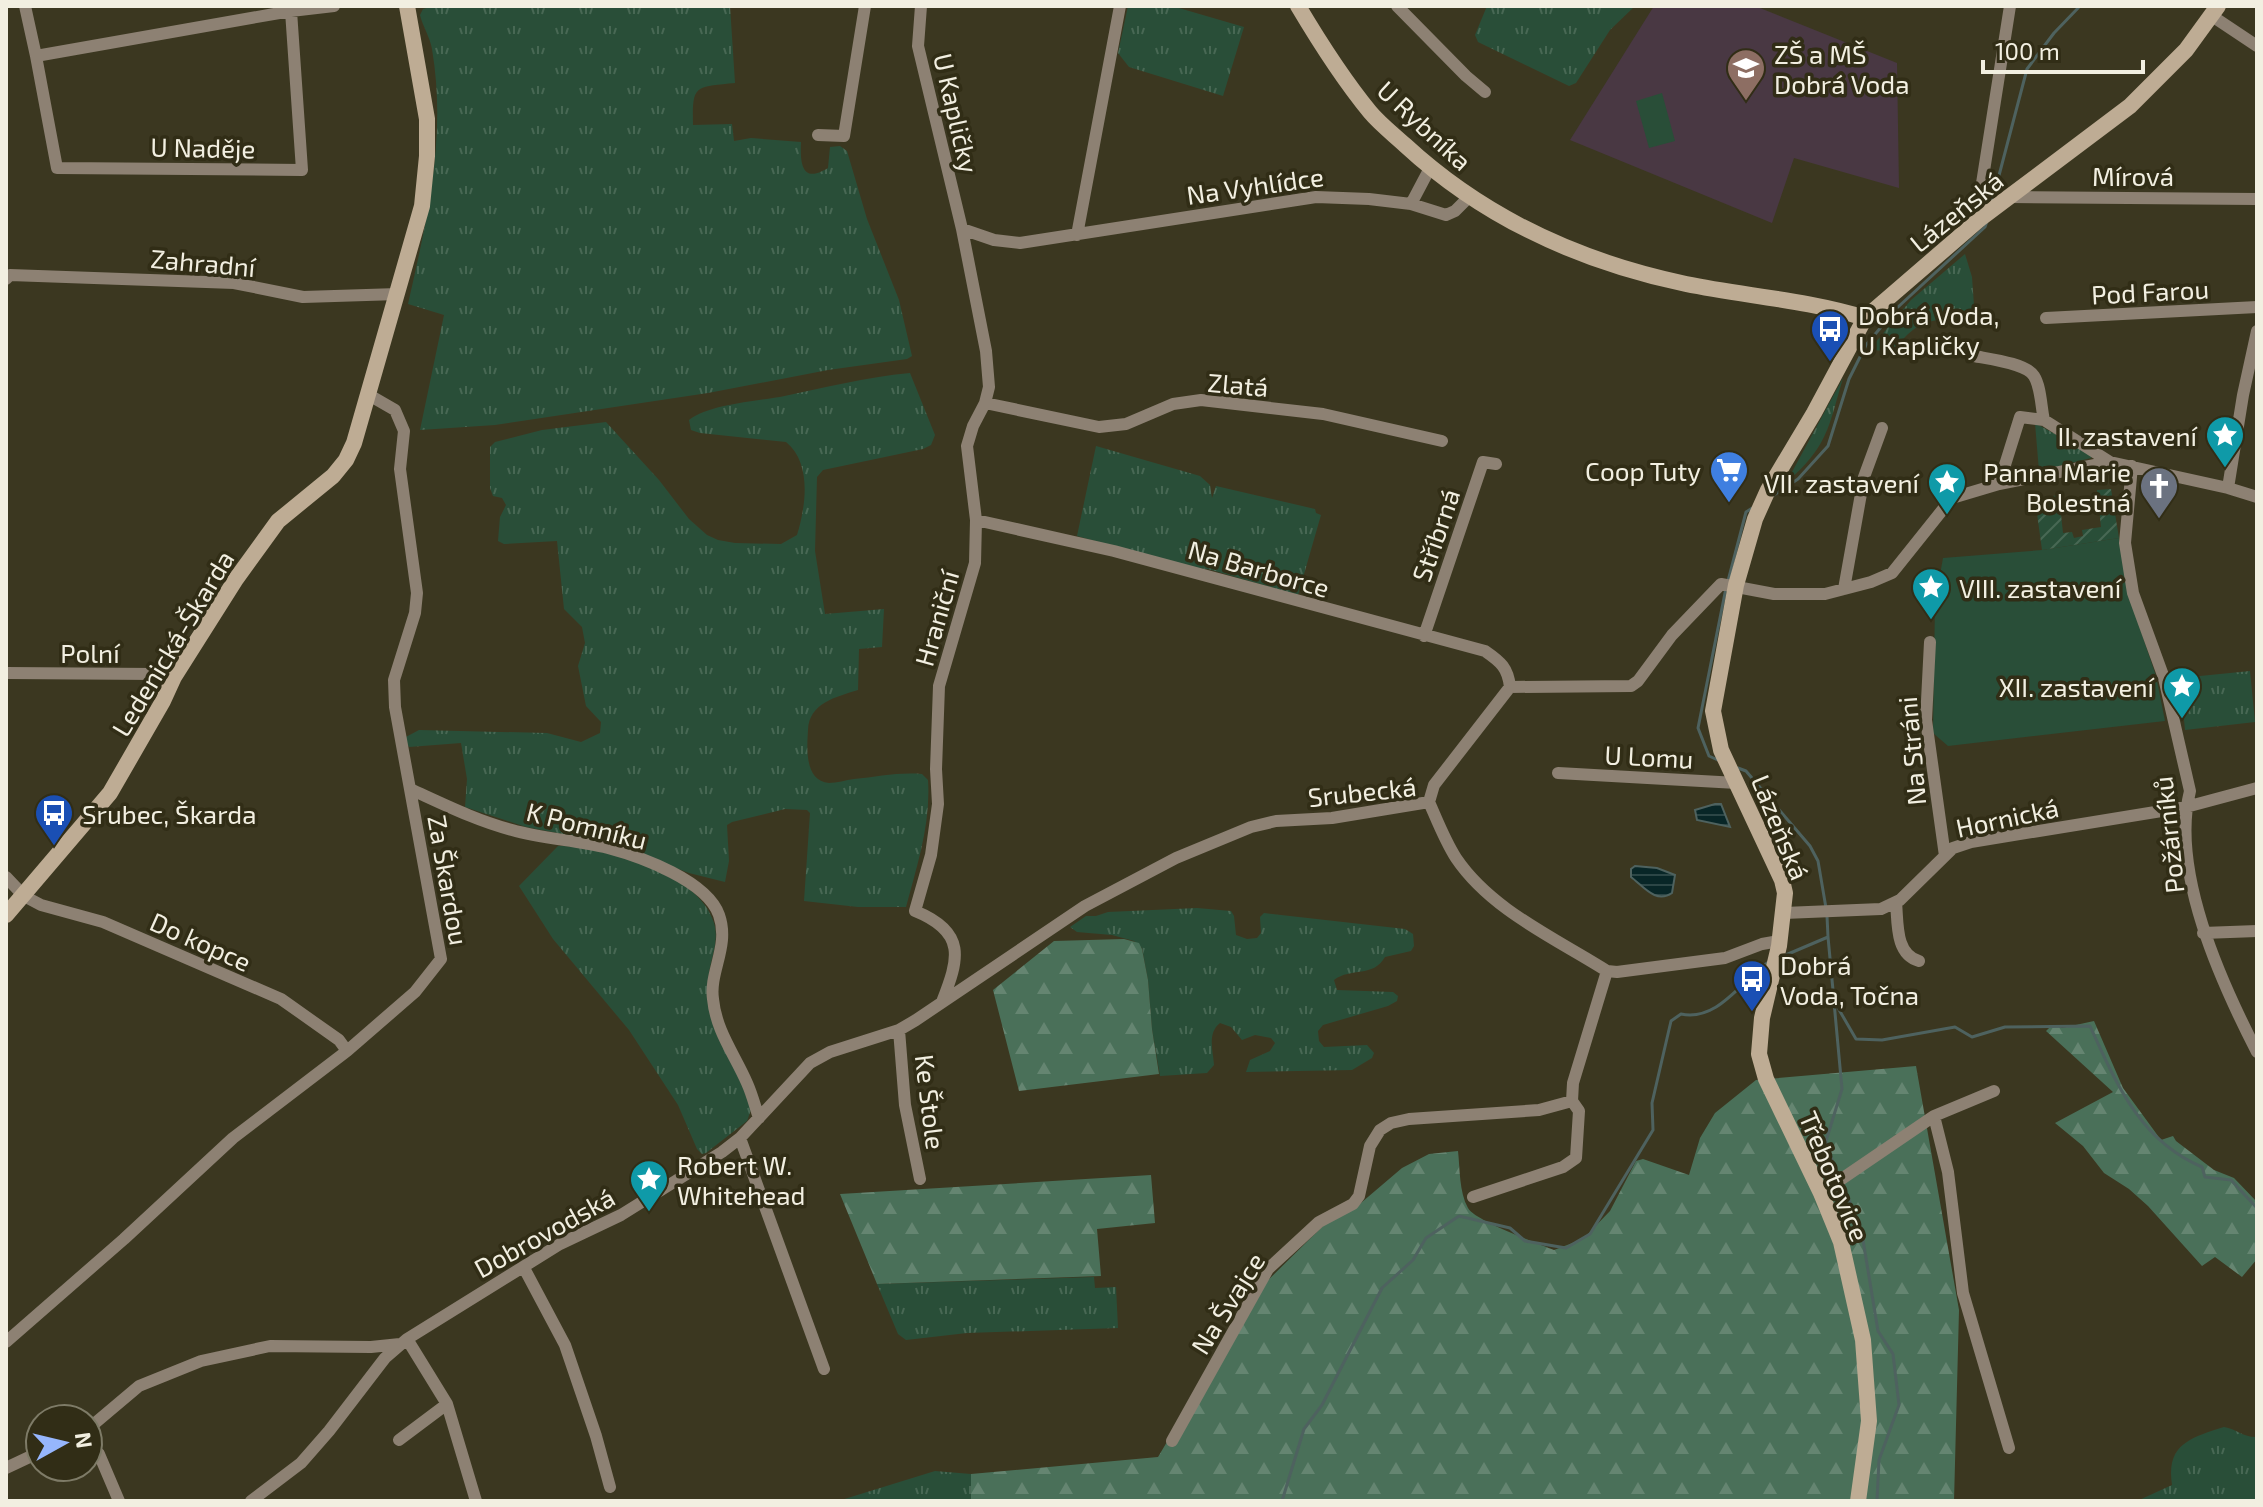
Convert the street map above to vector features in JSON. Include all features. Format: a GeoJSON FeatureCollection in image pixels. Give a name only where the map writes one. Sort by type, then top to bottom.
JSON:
{"type":"FeatureCollection","features":[{"type":"Feature","properties":{"kind":"street","name":"U Naděje"},"geometry":{"type":"LineString","coordinates":[[25,6],[57,168],[302,170],[291,11]]}},
{"type":"Feature","properties":{"kind":"street"},"geometry":{"type":"LineString","coordinates":[[36,56],[334,6]]}},
{"type":"Feature","properties":{"kind":"street","name":"Ledenická-Škarda"},"geometry":{"type":"LineString","coordinates":[[6,915],[110,793],[174,677],[236,579],[278,521],[333,476],[354,443],[422,206],[427,119],[407,6]]}},
{"type":"Feature","properties":{"kind":"street"},"geometry":{"type":"LineString","coordinates":[[818,135],[844,136],[865,6]]}},
{"type":"Feature","properties":{"kind":"street","name":"U Kapličky"},"geometry":{"type":"LineString","coordinates":[[917,6],[918,46],[962,229]]}},
{"type":"Feature","properties":{"kind":"street"},"geometry":{"type":"LineString","coordinates":[[1077,235],[1120,6]]}},
{"type":"Feature","properties":{"kind":"street","name":"U Rybníka"},"geometry":{"type":"LineString","coordinates":[[1298,6],[1332,62],[1372,114],[1430,168],[1469,197]]}},
{"type":"Feature","properties":{"kind":"street"},"geometry":{"type":"LineString","coordinates":[[1397,6],[1485,92]]}},
{"type":"Feature","properties":{"kind":"street"},"geometry":{"type":"LineString","coordinates":[[1981,218],[1980,196],[2010,6]]}},
{"type":"Feature","properties":{"kind":"street"},"geometry":{"type":"LineString","coordinates":[[2215,11],[2257,46]]}},
{"type":"Feature","properties":{"kind":"street","name":"Lázeňská"},"geometry":{"type":"LineString","coordinates":[[1774,969],[1784,913],[1782,880],[1721,750],[1713,711],[1730,585],[1768,490],[1865,318],[1981,218],[2130,106],[2186,50],[2215,11]]}},
{"type":"Feature","properties":{"kind":"street"},"geometry":{"type":"LineString","coordinates":[[1411,204],[1430,168]]}},
{"type":"Feature","properties":{"kind":"street","name":"Na Vyhlídce"},"geometry":{"type":"LineString","coordinates":[[962,229],[994,240],[1020,243],[1316,197],[1411,204],[1446,215],[1469,197]]}},
{"type":"Feature","properties":{"kind":"street"},"geometry":{"type":"LineString","coordinates":[[1469,197],[1540,238],[1568,250],[1686,284],[1830,308],[1865,318]]}},
{"type":"Feature","properties":{"kind":"street","name":"Mírová"},"geometry":{"type":"LineString","coordinates":[[2002,202],[2257,199]]}},
{"type":"Feature","properties":{"kind":"street","name":"Hraniční"},"geometry":{"type":"LineString","coordinates":[[942,1002],[957,952],[949,935],[929,917],[915,911],[931,855],[938,804],[939,686],[972,580],[976,549],[976,520],[967,446],[989,387],[986,351],[962,229]]}},
{"type":"Feature","properties":{"kind":"street","name":"Zahradní"},"geometry":{"type":"LineString","coordinates":[[6,279],[10,275],[234,283],[303,297],[398,294]]}},
{"type":"Feature","properties":{"kind":"street","name":"Pod Farou"},"geometry":{"type":"LineString","coordinates":[[2046,318],[2257,307]]}},
{"type":"Feature","properties":{"kind":"street"},"geometry":{"type":"LineString","coordinates":[[2228,488],[2257,331]]}},
{"type":"Feature","properties":{"kind":"street"},"geometry":{"type":"LineString","coordinates":[[1974,356],[2029,371],[2035,377],[2044,420]]}},
{"type":"Feature","properties":{"kind":"street","name":"Za Škardou"},"geometry":{"type":"LineString","coordinates":[[6,1342],[233,1138],[347,1051],[415,992],[441,959],[395,707],[394,680],[415,613],[417,593],[400,469],[404,431],[395,410],[369,395]]}},
{"type":"Feature","properties":{"kind":"street","name":"Zlatá"},"geometry":{"type":"LineString","coordinates":[[985,403],[1099,427],[1126,424],[1173,404],[1201,400],[1323,414],[1442,441]]}},
{"type":"Feature","properties":{"kind":"street"},"geometry":{"type":"LineString","coordinates":[[1999,484],[2020,417],[2044,420],[2110,462]]}},
{"type":"Feature","properties":{"kind":"street"},"geometry":{"type":"LineString","coordinates":[[1844,589],[1864,477],[1882,428]]}},
{"type":"Feature","properties":{"kind":"street","name":"Stříbrná"},"geometry":{"type":"LineString","coordinates":[[1424,636],[1483,462],[1496,464]]}},
{"type":"Feature","properties":{"kind":"street"},"geometry":{"type":"LineString","coordinates":[[1429,802],[1434,785],[1510,687],[1623,688],[1636,683],[1672,635],[1730,585],[1774,594],[1825,594],[1871,582],[1892,573],[1952,498],[1999,484],[2110,462],[2257,497]]}},
{"type":"Feature","properties":{"kind":"street","name":"Požárníků"},"geometry":{"type":"LineString","coordinates":[[2132,466],[2125,543],[2133,593],[2164,678],[2190,791],[2186,807],[2186,848],[2203,933],[2257,1052]]}},
{"type":"Feature","properties":{"kind":"street","name":"Na Barborce"},"geometry":{"type":"LineString","coordinates":[[976,520],[1114,551],[1485,651],[1502,662],[1509,673],[1510,687]]}},
{"type":"Feature","properties":{"kind":"street","name":"Na Stráni"},"geometry":{"type":"LineString","coordinates":[[1930,642],[1926,720],[1945,856]]}},
{"type":"Feature","properties":{"kind":"street","name":"Polní"},"geometry":{"type":"LineString","coordinates":[[6,673],[156,674],[174,677]]}},
{"type":"Feature","properties":{"kind":"street","name":"U Lomu"},"geometry":{"type":"LineString","coordinates":[[1558,773],[1735,778]]}},
{"type":"Feature","properties":{"kind":"street","name":"Hornická"},"geometry":{"type":"LineString","coordinates":[[1896,902],[1953,848],[1971,842],[2186,807],[2257,788]]}},
{"type":"Feature","properties":{"kind":"street","name":"K Pomníku"},"geometry":{"type":"LineString","coordinates":[[410,789],[512,830],[610,848],[660,867],[693,884],[714,904],[721,919],[723,938],[712,996],[718,1025],[747,1083],[759,1118]]}},
{"type":"Feature","properties":{"kind":"street","name":"Srubecká"},"geometry":{"type":"LineString","coordinates":[[1085,906],[1176,858],[1251,827],[1276,821],[1332,818],[1429,802],[1455,857],[1482,890],[1607,971]]}},
{"type":"Feature","properties":{"kind":"street"},"geometry":{"type":"LineString","coordinates":[[6,877],[24,896]]}},
{"type":"Feature","properties":{"kind":"street","name":"Do kopce"},"geometry":{"type":"LineString","coordinates":[[24,896],[41,905],[103,922],[281,999],[339,1040],[347,1051]]}},
{"type":"Feature","properties":{"kind":"street"},"geometry":{"type":"LineString","coordinates":[[1784,913],[1881,909],[1896,902],[1900,943],[1911,958],[1919,961]]}},
{"type":"Feature","properties":{"kind":"street","name":"Dobrovodská"},"geometry":{"type":"LineString","coordinates":[[251,1501],[301,1463],[385,1358],[403,1342],[560,1244],[621,1215],[678,1181],[740,1138],[810,1063],[830,1052],[899,1030],[1085,906]]}},
{"type":"Feature","properties":{"kind":"street"},"geometry":{"type":"LineString","coordinates":[[2203,933],[2257,931]]}},
{"type":"Feature","properties":{"kind":"street"},"geometry":{"type":"LineString","coordinates":[[1473,1197],[1563,1167],[1576,1158],[1579,1111],[1572,1101],[1573,1083],[1607,971],[1725,958],[1779,944]]}},
{"type":"Feature","properties":{"kind":"street","name":"Třebotovice"},"geometry":{"type":"LineString","coordinates":[[1774,969],[1762,1018],[1759,1054],[1766,1079],[1841,1242],[1863,1340],[1869,1421],[1858,1501]]}},
{"type":"Feature","properties":{"kind":"street","name":"Ke Štole"},"geometry":{"type":"LineString","coordinates":[[899,1030],[905,1105],[920,1179]]}},
{"type":"Feature","properties":{"kind":"street"},"geometry":{"type":"LineString","coordinates":[[1821,1193],[1934,1116],[1994,1091]]}},
{"type":"Feature","properties":{"kind":"street","name":"Na Švajce"},"geometry":{"type":"LineString","coordinates":[[1172,1441],[1268,1269],[1319,1222],[1353,1204],[1359,1196],[1370,1146],[1380,1130],[1391,1123],[1409,1119],[1539,1110],[1572,1101]]}},
{"type":"Feature","properties":{"kind":"street"},"geometry":{"type":"LineString","coordinates":[[1934,1116],[1948,1172],[1963,1293],[2009,1448]]}},
{"type":"Feature","properties":{"kind":"street"},"geometry":{"type":"LineString","coordinates":[[740,1138],[824,1369]]}},
{"type":"Feature","properties":{"kind":"street"},"geometry":{"type":"LineString","coordinates":[[524,1268],[565,1345],[610,1487]]}},
{"type":"Feature","properties":{"kind":"street"},"geometry":{"type":"LineString","coordinates":[[104,1416],[139,1386],[201,1361],[270,1346],[371,1347],[403,1342],[447,1404],[476,1501]]}},
{"type":"Feature","properties":{"kind":"street"},"geometry":{"type":"LineString","coordinates":[[399,1440],[447,1404]]}},
{"type":"Feature","properties":{"kind":"street"},"geometry":{"type":"LineString","coordinates":[[104,1466],[119,1501]]}},
{"type":"Feature","properties":{"kind":"shaded area","name":"ZŠ a MŠ Dobrá Voda"},"geometry":{"type":"Polygon","coordinates":[[[1654,6],[1755,6],[1897,63],[1899,188],[1794,158],[1772,223],[1570,140],[1654,6]]]}},
{"type":"Feature","properties":{"kind":"green space"},"geometry":{"type":"Polygon","coordinates":[[[434,6],[730,6],[735,83],[711,85],[699,90],[695,95],[693,125],[732,124],[734,141],[751,138],[801,142],[802,164],[808,173],[813,174],[828,168],[830,147],[840,146],[847,151],[867,219],[899,300],[912,356],[708,393],[495,425],[420,430],[444,315],[408,304],[428,210],[436,146],[436,82],[431,45],[420,15],[423,9],[434,6]]]}},
{"type":"Feature","properties":{"kind":"green space"},"geometry":{"type":"Polygon","coordinates":[[[1128,6],[1172,6],[1244,27],[1223,96],[1129,67],[1118,53],[1128,6]]]}},
{"type":"Feature","properties":{"kind":"green space"},"geometry":{"type":"Polygon","coordinates":[[[1487,6],[1635,6],[1610,30],[1576,83],[1569,86],[1478,42],[1475,35],[1487,6]]]}},
{"type":"Feature","properties":{"kind":"green space"},"geometry":{"type":"Polygon","coordinates":[[[1662,93],[1675,141],[1649,148],[1636,101],[1662,93]]]}},
{"type":"Feature","properties":{"kind":"green space"},"geometry":{"type":"Polygon","coordinates":[[[1965,254],[1972,277],[1975,320],[1929,322],[1915,329],[1894,348],[1880,351],[1870,349],[1911,300],[1965,254]]]}},
{"type":"Feature","properties":{"kind":"green space"},"geometry":{"type":"Polygon","coordinates":[[[910,373],[935,435],[931,445],[823,470],[817,477],[815,551],[825,614],[884,609],[882,647],[859,649],[858,690],[818,707],[810,721],[807,745],[811,770],[821,781],[832,783],[913,774],[922,774],[928,780],[925,828],[906,907],[858,907],[804,901],[810,813],[807,810],[785,809],[727,825],[729,861],[725,882],[689,873],[610,843],[526,827],[465,807],[467,779],[461,743],[409,747],[404,738],[419,730],[547,733],[581,742],[600,733],[601,722],[586,706],[578,666],[585,643],[582,627],[564,609],[557,541],[504,544],[498,541],[500,517],[506,505],[502,498],[493,496],[490,488],[490,447],[495,442],[542,430],[606,422],[659,480],[689,519],[707,535],[735,543],[781,544],[797,535],[803,511],[805,486],[800,461],[794,451],[786,442],[700,433],[691,430],[689,420],[732,404],[910,373]]]}},
{"type":"Feature","properties":{"kind":"green space"},"geometry":{"type":"Polygon","coordinates":[[[1843,378],[1825,436],[1811,458],[1786,483],[1843,378]]]}},
{"type":"Feature","properties":{"kind":"green space"},"geometry":{"type":"Polygon","coordinates":[[[2035,423],[2091,454],[2091,458],[2039,471],[2035,423]]]}},
{"type":"Feature","properties":{"kind":"green space"},"geometry":{"type":"Polygon","coordinates":[[[1096,446],[1200,476],[1210,485],[1212,498],[1216,486],[1315,509],[1321,515],[1298,595],[1077,536],[1096,446]]]}},
{"type":"Feature","properties":{"kind":"green space"},"geometry":{"type":"Polygon","coordinates":[[[2111,489],[2119,538],[2042,550],[2035,499],[2059,495],[2063,533],[2072,532],[2074,538],[2083,536],[2082,530],[2101,527],[2097,490],[2111,489]]]}},
{"type":"Feature","properties":{"kind":"green space"},"geometry":{"type":"Polygon","coordinates":[[[2119,538],[2127,590],[2156,676],[2165,721],[1948,746],[1933,733],[1935,602],[1943,558],[2042,550],[2119,538]]]}},
{"type":"Feature","properties":{"kind":"green space"},"geometry":{"type":"Polygon","coordinates":[[[2250,671],[2255,722],[2185,730],[2180,678],[2250,671]]]}},
{"type":"Feature","properties":{"kind":"green space"},"geometry":{"type":"Polygon","coordinates":[[[558,846],[624,857],[671,876],[690,889],[705,905],[714,923],[716,940],[709,989],[751,1110],[747,1121],[706,1153],[702,1154],[697,1149],[678,1105],[629,1030],[553,939],[519,886],[558,846]]]}},
{"type":"Feature","properties":{"kind":"green space"},"geometry":{"type":"Polygon","coordinates":[[[1197,908],[1231,911],[1236,935],[1247,939],[1257,938],[1261,933],[1260,917],[1264,913],[1405,929],[1413,934],[1411,951],[1385,957],[1374,968],[1334,980],[1337,990],[1393,992],[1398,996],[1397,1001],[1388,1006],[1323,1025],[1318,1031],[1319,1041],[1324,1047],[1367,1045],[1374,1053],[1372,1058],[1352,1070],[1246,1072],[1250,1060],[1270,1051],[1275,1043],[1271,1038],[1255,1035],[1242,1040],[1231,1027],[1220,1023],[1212,1037],[1214,1065],[1207,1073],[1160,1076],[1142,948],[1134,941],[1112,935],[1077,932],[1070,927],[1086,916],[1108,912],[1197,908]]]}},
{"type":"Feature","properties":{"kind":"green space"},"geometry":{"type":"Polygon","coordinates":[[[1124,939],[1139,943],[1142,949],[1159,1074],[1019,1091],[993,990],[1054,941],[1124,939]]]}},
{"type":"Feature","properties":{"kind":"green space"},"geometry":{"type":"Polygon","coordinates":[[[2094,1021],[2123,1088],[2161,1140],[2173,1136],[2214,1170],[2234,1178],[2257,1202],[2257,1259],[2242,1277],[2215,1257],[2202,1266],[2148,1206],[2104,1173],[2083,1146],[2055,1123],[2113,1092],[2046,1031],[2052,1025],[2062,1028],[2094,1021]]]}},
{"type":"Feature","properties":{"kind":"green space"},"geometry":{"type":"Polygon","coordinates":[[[1916,1066],[1959,1310],[1954,1501],[971,1501],[971,1474],[1158,1457],[1256,1292],[1328,1221],[1355,1208],[1402,1168],[1429,1154],[1458,1151],[1460,1180],[1468,1208],[1494,1225],[1554,1250],[1583,1239],[1610,1211],[1636,1161],[1643,1159],[1689,1175],[1700,1138],[1715,1113],[1756,1080],[1916,1066]]]}},
{"type":"Feature","properties":{"kind":"green space"},"geometry":{"type":"Polygon","coordinates":[[[1151,1175],[1155,1223],[1097,1229],[1101,1276],[877,1284],[840,1194],[1151,1175]]]}},
{"type":"Feature","properties":{"kind":"green space"},"geometry":{"type":"Polygon","coordinates":[[[1094,1277],[1095,1288],[1116,1287],[1118,1328],[967,1333],[906,1340],[898,1334],[877,1284],[1094,1277]]]}},
{"type":"Feature","properties":{"kind":"green space"},"geometry":{"type":"Polygon","coordinates":[[[2224,1427],[2257,1437],[2257,1501],[2137,1501],[2172,1485],[2173,1461],[2183,1445],[2224,1427]]]}},
{"type":"Feature","properties":{"kind":"green space"},"geometry":{"type":"Polygon","coordinates":[[[935,1471],[971,1474],[971,1501],[838,1501],[935,1471]]]}},
{"type":"Feature","properties":{"kind":"water"},"geometry":{"type":"Polygon","coordinates":[[[1721,804],[1730,827],[1697,820],[1695,810],[1721,804]]]}},
{"type":"Feature","properties":{"kind":"water"},"geometry":{"type":"Polygon","coordinates":[[[1635,866],[1657,868],[1675,875],[1672,893],[1661,897],[1645,889],[1631,877],[1631,869],[1635,866]]]}},
{"type":"Feature","properties":{"kind":"waterway"},"geometry":{"type":"LineString","coordinates":[[1992,202],[2027,69],[2054,33],[2080,6]]}},
{"type":"Feature","properties":{"kind":"waterway"},"geometry":{"type":"LineString","coordinates":[[1774,495],[1798,479],[1828,446],[1849,379],[1866,345],[1898,307],[1985,227],[1987,221]]}},
{"type":"Feature","properties":{"kind":"waterway"},"geometry":{"type":"LineString","coordinates":[[1728,581],[1746,512],[1754,507]]}},
{"type":"Feature","properties":{"kind":"waterway"},"geometry":{"type":"LineString","coordinates":[[1720,761],[1709,756],[1698,728],[1726,588]]}},
{"type":"Feature","properties":{"kind":"waterway"},"geometry":{"type":"LineString","coordinates":[[1738,768],[1746,771],[1810,846],[1818,861],[1826,908]]}},
{"type":"Feature","properties":{"kind":"waterway"},"geometry":{"type":"LineString","coordinates":[[1781,957],[1828,937],[1827,916]]}},
{"type":"Feature","properties":{"kind":"waterway"},"geometry":{"type":"LineString","coordinates":[[1828,937],[1834,1001],[1856,1039],[1882,1040],[1955,1027],[1972,1037],[2005,1027],[2090,1026],[2121,1089],[2146,1126],[2180,1156],[2202,1167],[2205,1177],[2231,1180],[2257,1208]]}},
{"type":"Feature","properties":{"kind":"waterway"},"geometry":{"type":"LineString","coordinates":[[1282,1501],[1304,1429],[1322,1405],[1382,1288],[1413,1260],[1426,1238],[1459,1216],[1510,1228],[1525,1241],[1566,1248],[1590,1234],[1653,1130],[1652,1103],[1671,1021],[1681,1014],[1707,1012],[1770,961]]}},
{"type":"Feature","properties":{"kind":"waterway"},"geometry":{"type":"LineString","coordinates":[[1834,1002],[1842,1089],[1826,1141],[1834,1166]]}},
{"type":"Feature","properties":{"kind":"waterway"},"geometry":{"type":"LineString","coordinates":[[1846,1192],[1862,1234],[1878,1331],[1893,1354],[1899,1405],[1879,1460],[1877,1501]]}},
{"type":"Feature","properties":{"kind":"place","name":"ZŠ a MŠ Dobrá Voda"},"geometry":{"type":"Point","coordinates":[1746,102]}},
{"type":"Feature","properties":{"kind":"place","name":"Dobrá Voda, U Kapličky"},"geometry":{"type":"Point","coordinates":[1830,363]}},
{"type":"Feature","properties":{"kind":"place","name":"II. zastavení"},"geometry":{"type":"Point","coordinates":[2225,469]}},
{"type":"Feature","properties":{"kind":"place","name":"Coop Tuty"},"geometry":{"type":"Point","coordinates":[1729,504]}},
{"type":"Feature","properties":{"kind":"place","name":"VII. zastavení"},"geometry":{"type":"Point","coordinates":[1947,516]}},
{"type":"Feature","properties":{"kind":"place","name":"Panna Marie Bolestná"},"geometry":{"type":"Point","coordinates":[2159,520]}},
{"type":"Feature","properties":{"kind":"place","name":"VIII. zastavení"},"geometry":{"type":"Point","coordinates":[1931,621]}},
{"type":"Feature","properties":{"kind":"place","name":"XII. zastavení"},"geometry":{"type":"Point","coordinates":[2182,720]}},
{"type":"Feature","properties":{"kind":"place","name":"Srubec, Škarda"},"geometry":{"type":"Point","coordinates":[54,847]}},
{"type":"Feature","properties":{"kind":"place","name":"Dobrá Voda, Točna"},"geometry":{"type":"Point","coordinates":[1752,1013]}},
{"type":"Feature","properties":{"kind":"place","name":"Robert W. Whitehead"},"geometry":{"type":"Point","coordinates":[649,1213]}}]}
